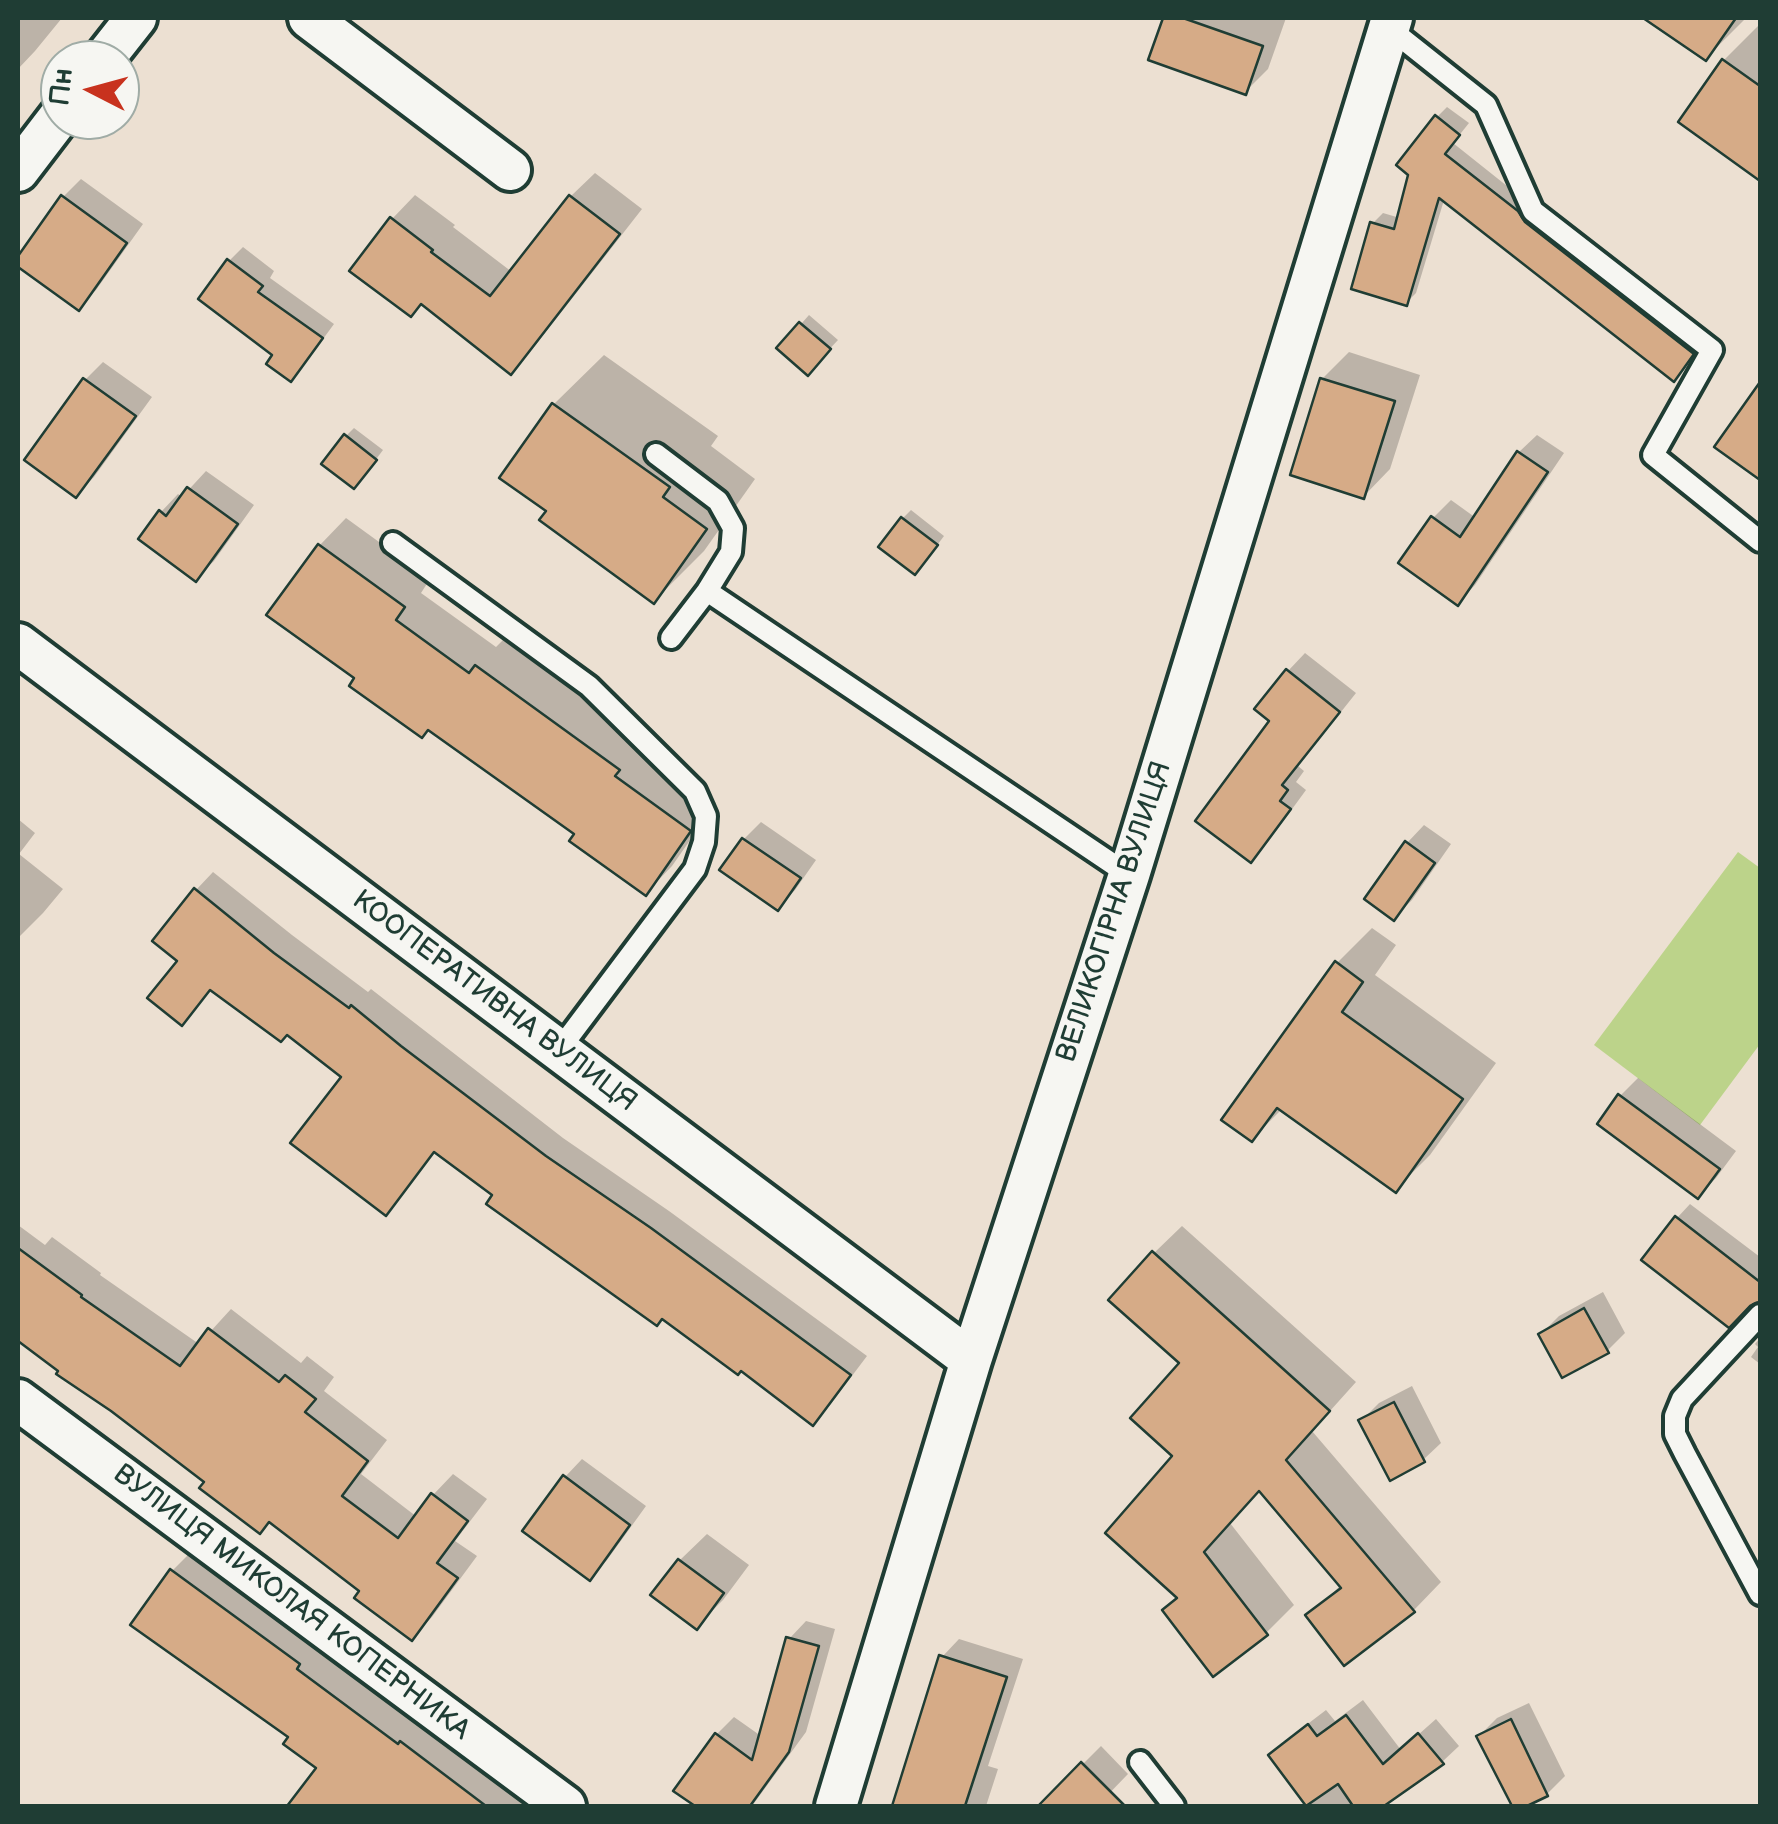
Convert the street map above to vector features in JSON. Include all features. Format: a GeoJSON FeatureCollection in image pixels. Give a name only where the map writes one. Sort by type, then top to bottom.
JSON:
{"type":"FeatureCollection","features":[{"type":"Feature","properties":{"kind":"street"},"geometry":{"type":"LineString","coordinates":[[119,40],[136,18]]}},
{"type":"Feature","properties":{"kind":"street"},"geometry":{"type":"LineString","coordinates":[[310,18],[510,170]]}},
{"type":"Feature","properties":{"kind":"street","name":"ВЕЛИКОГІРНА ВУЛИЦЯ"},"geometry":{"type":"LineString","coordinates":[[836,1806],[970,1360],[1128,876],[1390,23]]}},
{"type":"Feature","properties":{"kind":"street"},"geometry":{"type":"LineString","coordinates":[[18,171],[42,140]]}},
{"type":"Feature","properties":{"kind":"street","name":"КООПЕРАТИВНА ВУЛИЦЯ"},"geometry":{"type":"LineString","coordinates":[[18,644],[970,1360]]}},
{"type":"Feature","properties":{"kind":"street","name":"ВУЛИЦЯ МИКОЛАЯ КОПЕРНИКА"},"geometry":{"type":"LineString","coordinates":[[18,1400],[565,1806]]}},
{"type":"Feature","properties":{"kind":"lane"},"geometry":{"type":"LineString","coordinates":[[1390,23],[1486,106],[1533,211],[1712,350],[1652,455],[1760,541]]}},
{"type":"Feature","properties":{"kind":"lane"},"geometry":{"type":"LineString","coordinates":[[656,454],[718,502],[733,528],[731,552],[671,638]]}},
{"type":"Feature","properties":{"kind":"lane"},"geometry":{"type":"LineString","coordinates":[[393,543],[588,686],[695,790],[706,816],[704,842],[694,869],[559,1050]]}},
{"type":"Feature","properties":{"kind":"lane"},"geometry":{"type":"LineString","coordinates":[[707,590],[1128,876]]}},
{"type":"Feature","properties":{"kind":"lane"},"geometry":{"type":"LineString","coordinates":[[1760,1315],[1682,1399],[1674,1416],[1675,1434],[1684,1454],[1760,1594]]}},
{"type":"Feature","properties":{"kind":"lane"},"geometry":{"type":"LineString","coordinates":[[1140,1762],[1174,1806]]}},
{"type":"Feature","properties":{"kind":"green space"},"geometry":{"type":"Polygon","coordinates":[[[1738,852],[1760,868],[1760,1044],[1700,1125],[1594,1045],[1738,852]]]}},
{"type":"Feature","properties":{"kind":"building"},"geometry":{"type":"Polygon","coordinates":[[[1163,18],[1183,18],[1263,46],[1246,95],[1148,60],[1163,18]]]}},
{"type":"Feature","properties":{"kind":"building"},"geometry":{"type":"Polygon","coordinates":[[[1643,18],[1736,18],[1706,61],[1643,18]]]}},
{"type":"Feature","properties":{"kind":"building"},"geometry":{"type":"Polygon","coordinates":[[[1722,59],[1760,86],[1760,181],[1678,122],[1722,59]]]}},
{"type":"Feature","properties":{"kind":"building"},"geometry":{"type":"Polygon","coordinates":[[[1435,115],[1460,135],[1445,154],[1694,354],[1674,382],[1439,198],[1407,306],[1351,289],[1370,222],[1394,229],[1408,175],[1396,165],[1435,115]]]}},
{"type":"Feature","properties":{"kind":"building"},"geometry":{"type":"Polygon","coordinates":[[[61,195],[127,243],[79,311],[18,267],[18,256],[61,195]]]}},
{"type":"Feature","properties":{"kind":"building"},"geometry":{"type":"Polygon","coordinates":[[[569,195],[620,234],[511,375],[421,304],[411,317],[349,271],[390,217],[490,296],[569,195]]]}},
{"type":"Feature","properties":{"kind":"building"},"geometry":{"type":"Polygon","coordinates":[[[227,259],[263,286],[258,292],[323,338],[291,382],[266,364],[272,355],[198,299],[227,259]]]}},
{"type":"Feature","properties":{"kind":"building"},"geometry":{"type":"Polygon","coordinates":[[[799,322],[831,349],[808,376],[776,348],[799,322]]]}},
{"type":"Feature","properties":{"kind":"building"},"geometry":{"type":"Polygon","coordinates":[[[83,378],[136,416],[76,498],[24,460],[83,378]]]}},
{"type":"Feature","properties":{"kind":"building"},"geometry":{"type":"Polygon","coordinates":[[[1320,378],[1395,401],[1364,499],[1290,475],[1320,378]]]}},
{"type":"Feature","properties":{"kind":"building"},"geometry":{"type":"Polygon","coordinates":[[[1760,382],[1760,480],[1714,447],[1760,382]]]}},
{"type":"Feature","properties":{"kind":"building"},"geometry":{"type":"Polygon","coordinates":[[[552,403],[670,487],[663,497],[707,529],[654,604],[539,520],[546,511],[499,478],[552,403]]]}},
{"type":"Feature","properties":{"kind":"building"},"geometry":{"type":"Polygon","coordinates":[[[344,434],[377,460],[354,489],[321,464],[344,434]]]}},
{"type":"Feature","properties":{"kind":"building"},"geometry":{"type":"Polygon","coordinates":[[[1517,451],[1548,472],[1458,606],[1398,563],[1431,516],[1460,537],[1517,451]]]}},
{"type":"Feature","properties":{"kind":"building"},"geometry":{"type":"Polygon","coordinates":[[[187,487],[238,524],[196,582],[138,539],[159,510],[166,516],[187,487]]]}},
{"type":"Feature","properties":{"kind":"building"},"geometry":{"type":"Polygon","coordinates":[[[901,517],[938,545],[915,575],[878,547],[901,517]]]}},
{"type":"Feature","properties":{"kind":"building"},"geometry":{"type":"Polygon","coordinates":[[[318,544],[405,607],[396,620],[469,673],[475,665],[620,770],[615,776],[691,831],[646,896],[569,841],[574,834],[428,730],[422,738],[349,686],[354,678],[266,615],[318,544]]]}},
{"type":"Feature","properties":{"kind":"building"},"geometry":{"type":"Polygon","coordinates":[[[1286,669],[1340,712],[1282,785],[1288,790],[1280,801],[1291,809],[1251,863],[1195,821],[1269,721],[1254,709],[1286,669]]]}},
{"type":"Feature","properties":{"kind":"building"},"geometry":{"type":"Polygon","coordinates":[[[742,838],[801,878],[778,911],[719,870],[742,838]]]}},
{"type":"Feature","properties":{"kind":"building"},"geometry":{"type":"Polygon","coordinates":[[[1405,841],[1435,863],[1394,921],[1364,899],[1405,841]]]}},
{"type":"Feature","properties":{"kind":"building"},"geometry":{"type":"Polygon","coordinates":[[[194,888],[274,953],[349,1008],[351,1005],[546,1156],[851,1375],[813,1426],[741,1371],[738,1375],[662,1319],[657,1326],[486,1204],[492,1195],[434,1152],[386,1216],[290,1143],[341,1077],[287,1035],[281,1042],[210,990],[182,1026],[147,998],[177,961],[152,941],[194,888]]]}},
{"type":"Feature","properties":{"kind":"building"},"geometry":{"type":"Polygon","coordinates":[[[1335,961],[1363,982],[1342,1012],[1463,1099],[1396,1193],[1277,1108],[1252,1142],[1221,1120],[1335,961]]]}},
{"type":"Feature","properties":{"kind":"building"},"geometry":{"type":"Polygon","coordinates":[[[1618,1094],[1720,1169],[1698,1199],[1597,1124],[1618,1094]]]}},
{"type":"Feature","properties":{"kind":"building"},"geometry":{"type":"Polygon","coordinates":[[[1675,1216],[1760,1282],[1760,1302],[1750,1306],[1729,1328],[1641,1260],[1675,1216]]]}},
{"type":"Feature","properties":{"kind":"building"},"geometry":{"type":"Polygon","coordinates":[[[18,1248],[180,1366],[208,1328],[279,1382],[285,1375],[316,1399],[305,1412],[368,1461],[342,1496],[398,1538],[431,1493],[468,1521],[437,1563],[458,1578],[412,1641],[354,1598],[359,1591],[269,1522],[260,1534],[199,1488],[204,1482],[56,1374],[58,1371],[18,1341],[18,1248]]]}},
{"type":"Feature","properties":{"kind":"building"},"geometry":{"type":"Polygon","coordinates":[[[1152,1251],[1330,1411],[1286,1460],[1415,1612],[1344,1666],[1305,1615],[1341,1588],[1259,1491],[1204,1552],[1268,1635],[1213,1677],[1162,1610],[1177,1598],[1105,1533],[1172,1456],[1130,1418],[1179,1363],[1108,1300],[1152,1251]]]}},
{"type":"Feature","properties":{"kind":"building"},"geometry":{"type":"Polygon","coordinates":[[[1584,1308],[1609,1353],[1562,1378],[1538,1334],[1584,1308]]]}},
{"type":"Feature","properties":{"kind":"building"},"geometry":{"type":"Polygon","coordinates":[[[1394,1402],[1425,1462],[1390,1481],[1358,1420],[1394,1402]]]}},
{"type":"Feature","properties":{"kind":"building"},"geometry":{"type":"Polygon","coordinates":[[[563,1475],[630,1525],[590,1581],[522,1531],[563,1475]]]}},
{"type":"Feature","properties":{"kind":"building"},"geometry":{"type":"Polygon","coordinates":[[[678,1559],[724,1593],[697,1630],[650,1595],[678,1559]]]}},
{"type":"Feature","properties":{"kind":"building"},"geometry":{"type":"Polygon","coordinates":[[[170,1569],[300,1664],[297,1669],[486,1806],[287,1806],[316,1768],[283,1744],[288,1737],[130,1625],[170,1569]]]}},
{"type":"Feature","properties":{"kind":"building"},"geometry":{"type":"Polygon","coordinates":[[[786,1637],[819,1646],[789,1752],[750,1806],[695,1806],[673,1791],[715,1733],[752,1760],[786,1637]]]}},
{"type":"Feature","properties":{"kind":"building"},"geometry":{"type":"Polygon","coordinates":[[[939,1655],[1007,1677],[965,1806],[892,1806],[939,1655]]]}},
{"type":"Feature","properties":{"kind":"building"},"geometry":{"type":"Polygon","coordinates":[[[1346,1715],[1383,1764],[1418,1733],[1444,1764],[1384,1806],[1353,1806],[1338,1784],[1306,1806],[1268,1755],[1308,1724],[1317,1736],[1346,1715]]]}},
{"type":"Feature","properties":{"kind":"building"},"geometry":{"type":"Polygon","coordinates":[[[1511,1719],[1548,1796],[1527,1806],[1512,1806],[1476,1736],[1511,1719]]]}},
{"type":"Feature","properties":{"kind":"building"},"geometry":{"type":"Polygon","coordinates":[[[1081,1762],[1125,1806],[1038,1806],[1081,1762]]]}}]}
